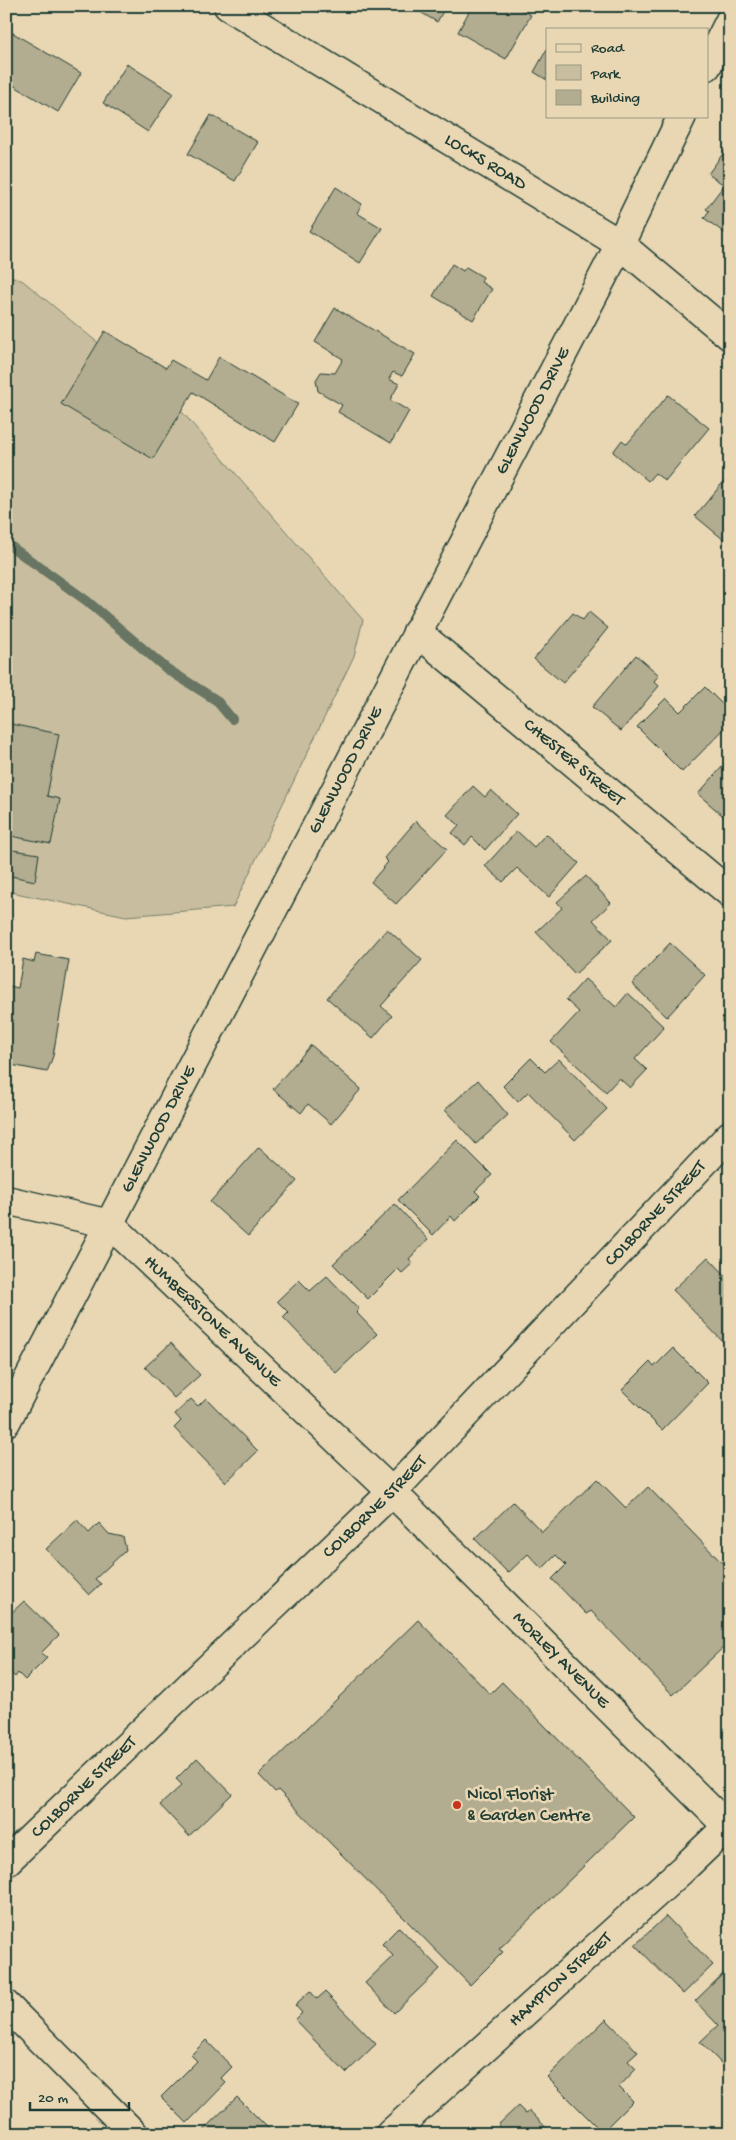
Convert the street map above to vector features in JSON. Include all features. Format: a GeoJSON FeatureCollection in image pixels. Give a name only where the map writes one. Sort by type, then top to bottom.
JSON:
{"type":"FeatureCollection","features":[{"type":"Feature","properties":{"kind":"street","name":"LOCKS ROAD"},"geometry":{"type":"LineString","coordinates":[[228,6],[620,244],[730,336]]}},
{"type":"Feature","properties":{"kind":"street"},"geometry":{"type":"LineString","coordinates":[[708,64],[730,20]]}},
{"type":"Feature","properties":{"kind":"street","name":"GLENWOOD DRIVE"},"geometry":{"type":"LineString","coordinates":[[6,1422],[620,244],[681,118]]}},
{"type":"Feature","properties":{"kind":"street","name":"CHESTER STREET"},"geometry":{"type":"LineString","coordinates":[[417,632],[730,893]]}},
{"type":"Feature","properties":{"kind":"street","name":"COLBORNE STREET"},"geometry":{"type":"LineString","coordinates":[[6,1862],[392,1492],[730,1135]]}},
{"type":"Feature","properties":{"kind":"street"},"geometry":{"type":"LineString","coordinates":[[6,1200],[110,1224]]}},
{"type":"Feature","properties":{"kind":"street","name":"HUMBERSTONE AVENUE"},"geometry":{"type":"LineString","coordinates":[[110,1224],[392,1492]]}},
{"type":"Feature","properties":{"kind":"street","name":"MORLEY AVENUE"},"geometry":{"type":"LineString","coordinates":[[392,1492],[729,1826]]}},
{"type":"Feature","properties":{"kind":"street","name":"HAMPTON STREET"},"geometry":{"type":"LineString","coordinates":[[390,2134],[729,1826]]}},
{"type":"Feature","properties":{"kind":"street"},"geometry":{"type":"LineString","coordinates":[[6,2005],[134,2134]]}},
{"type":"Feature","properties":{"kind":"green space"},"geometry":{"type":"Polygon","coordinates":[[[6,274],[23,281],[183,413],[363,620],[354,656],[233,907],[126,916],[6,891],[6,274]]]}},
{"type":"Feature","properties":{"kind":"building"},"geometry":{"type":"Polygon","coordinates":[[[410,6],[446,6],[437,22],[410,6]]]}},
{"type":"Feature","properties":{"kind":"building"},"geometry":{"type":"Polygon","coordinates":[[[472,6],[515,6],[531,15],[506,59],[458,32],[472,6]]]}},
{"type":"Feature","properties":{"kind":"building"},"geometry":{"type":"Polygon","coordinates":[[[6,29],[81,73],[58,112],[6,81],[6,29]]]}},
{"type":"Feature","properties":{"kind":"building"},"geometry":{"type":"Polygon","coordinates":[[[546,51],[546,79],[534,72],[546,51]]]}},
{"type":"Feature","properties":{"kind":"building"},"geometry":{"type":"Polygon","coordinates":[[[127,64],[173,93],[148,132],[103,103],[127,64]]]}},
{"type":"Feature","properties":{"kind":"building"},"geometry":{"type":"Polygon","coordinates":[[[211,115],[258,142],[235,181],[188,154],[211,115]]]}},
{"type":"Feature","properties":{"kind":"building"},"geometry":{"type":"Polygon","coordinates":[[[730,144],[730,237],[704,218],[709,211],[706,209],[724,185],[708,174],[730,144]]]}},
{"type":"Feature","properties":{"kind":"building"},"geometry":{"type":"Polygon","coordinates":[[[336,187],[362,204],[357,213],[382,228],[360,263],[309,231],[336,187]]]}},
{"type":"Feature","properties":{"kind":"building"},"geometry":{"type":"Polygon","coordinates":[[[452,264],[463,271],[466,267],[483,277],[481,282],[492,289],[473,320],[433,296],[452,264]]]}},
{"type":"Feature","properties":{"kind":"building"},"geometry":{"type":"Polygon","coordinates":[[[335,308],[415,354],[402,376],[393,372],[389,379],[399,384],[390,400],[409,411],[391,443],[338,412],[342,405],[318,391],[316,380],[321,372],[335,373],[343,359],[315,342],[335,308]]]}},
{"type":"Feature","properties":{"kind":"building"},"geometry":{"type":"Polygon","coordinates":[[[105,331],[166,368],[171,360],[206,380],[219,357],[298,404],[275,442],[193,392],[153,459],[61,404],[105,331]]]}},
{"type":"Feature","properties":{"kind":"building"},"geometry":{"type":"Polygon","coordinates":[[[668,395],[709,428],[665,481],[655,473],[648,481],[613,452],[622,440],[627,444],[668,395]]]}},
{"type":"Feature","properties":{"kind":"building"},"geometry":{"type":"Polygon","coordinates":[[[730,474],[730,532],[724,540],[695,516],[730,474]]]}},
{"type":"Feature","properties":{"kind":"building"},"geometry":{"type":"Polygon","coordinates":[[[589,612],[608,628],[563,683],[534,659],[573,613],[583,620],[589,612]]]}},
{"type":"Feature","properties":{"kind":"building"},"geometry":{"type":"Polygon","coordinates":[[[636,655],[659,675],[654,681],[659,686],[621,731],[592,707],[636,655]]]}},
{"type":"Feature","properties":{"kind":"building"},"geometry":{"type":"Polygon","coordinates":[[[705,687],[730,712],[730,723],[682,772],[637,727],[666,698],[680,712],[705,687]]]}},
{"type":"Feature","properties":{"kind":"building"},"geometry":{"type":"Polygon","coordinates":[[[6,723],[59,734],[47,796],[60,799],[51,844],[6,835],[6,723]]]}},
{"type":"Feature","properties":{"kind":"building"},"geometry":{"type":"Polygon","coordinates":[[[730,758],[730,822],[698,794],[730,758]]]}},
{"type":"Feature","properties":{"kind":"building"},"geometry":{"type":"Polygon","coordinates":[[[473,786],[485,797],[491,790],[517,814],[485,850],[472,837],[465,845],[452,833],[459,825],[447,815],[473,786]]]}},
{"type":"Feature","properties":{"kind":"building"},"geometry":{"type":"Polygon","coordinates":[[[416,821],[447,849],[396,904],[371,882],[388,862],[384,858],[416,821]]]}},
{"type":"Feature","properties":{"kind":"building"},"geometry":{"type":"Polygon","coordinates":[[[517,831],[534,847],[546,834],[579,863],[549,897],[517,868],[503,882],[485,866],[517,831]]]}},
{"type":"Feature","properties":{"kind":"building"},"geometry":{"type":"Polygon","coordinates":[[[6,849],[39,854],[35,881],[6,875],[6,849]]]}},
{"type":"Feature","properties":{"kind":"building"},"geometry":{"type":"Polygon","coordinates":[[[586,876],[611,903],[593,920],[612,940],[575,974],[536,932],[562,908],[557,902],[586,876]]]}},
{"type":"Feature","properties":{"kind":"building"},"geometry":{"type":"Polygon","coordinates":[[[387,929],[422,960],[381,1006],[392,1016],[373,1038],[327,998],[387,929]]]}},
{"type":"Feature","properties":{"kind":"building"},"geometry":{"type":"Polygon","coordinates":[[[670,943],[705,975],[667,1017],[632,984],[670,943]]]}},
{"type":"Feature","properties":{"kind":"building"},"geometry":{"type":"Polygon","coordinates":[[[36,954],[69,960],[53,1056],[47,1072],[6,1064],[6,985],[18,988],[23,959],[34,962],[36,954]]]}},
{"type":"Feature","properties":{"kind":"building"},"geometry":{"type":"Polygon","coordinates":[[[585,979],[616,1007],[628,993],[664,1027],[635,1059],[647,1070],[630,1088],[619,1078],[606,1092],[551,1042],[579,1012],[566,1000],[585,979]]]}},
{"type":"Feature","properties":{"kind":"building"},"geometry":{"type":"Polygon","coordinates":[[[311,1045],[361,1089],[331,1124],[308,1104],[301,1113],[273,1089],[311,1045]]]}},
{"type":"Feature","properties":{"kind":"building"},"geometry":{"type":"Polygon","coordinates":[[[531,1058],[545,1072],[559,1059],[607,1109],[575,1140],[528,1092],[518,1102],[503,1086],[531,1058]]]}},
{"type":"Feature","properties":{"kind":"building"},"geometry":{"type":"Polygon","coordinates":[[[478,1080],[508,1115],[476,1144],[445,1110],[478,1080]]]}},
{"type":"Feature","properties":{"kind":"building"},"geometry":{"type":"Polygon","coordinates":[[[457,1140],[492,1175],[475,1191],[480,1196],[455,1221],[451,1216],[433,1235],[398,1200],[457,1140]]]}},
{"type":"Feature","properties":{"kind":"building"},"geometry":{"type":"Polygon","coordinates":[[[259,1147],[297,1181],[248,1236],[210,1202],[259,1147]]]}},
{"type":"Feature","properties":{"kind":"building"},"geometry":{"type":"Polygon","coordinates":[[[395,1204],[428,1239],[409,1259],[413,1263],[402,1273],[398,1269],[368,1299],[333,1264],[395,1204]]]}},
{"type":"Feature","properties":{"kind":"building"},"geometry":{"type":"Polygon","coordinates":[[[708,1257],[730,1280],[730,1342],[726,1345],[673,1290],[708,1257]]]}},
{"type":"Feature","properties":{"kind":"building"},"geometry":{"type":"Polygon","coordinates":[[[327,1276],[359,1309],[356,1312],[377,1334],[336,1373],[283,1317],[288,1312],[277,1301],[299,1280],[310,1291],[327,1276]]]}},
{"type":"Feature","properties":{"kind":"building"},"geometry":{"type":"Polygon","coordinates":[[[171,1343],[200,1375],[174,1398],[145,1367],[171,1343]]]}},
{"type":"Feature","properties":{"kind":"building"},"geometry":{"type":"Polygon","coordinates":[[[673,1348],[708,1383],[662,1430],[622,1390],[650,1362],[654,1367],[673,1348]]]}},
{"type":"Feature","properties":{"kind":"building"},"geometry":{"type":"Polygon","coordinates":[[[206,1398],[258,1451],[226,1482],[174,1428],[181,1421],[175,1414],[191,1399],[198,1406],[206,1398]]]}},
{"type":"Feature","properties":{"kind":"building"},"geometry":{"type":"Polygon","coordinates":[[[597,1479],[626,1508],[648,1487],[730,1571],[730,1641],[673,1695],[591,1611],[586,1614],[552,1579],[566,1565],[556,1555],[542,1569],[528,1554],[508,1573],[475,1539],[513,1502],[542,1532],[597,1479]]]}},
{"type":"Feature","properties":{"kind":"building"},"geometry":{"type":"Polygon","coordinates":[[[77,1520],[89,1533],[99,1523],[109,1534],[123,1537],[126,1550],[95,1579],[101,1584],[89,1595],[46,1549],[77,1520]]]}},
{"type":"Feature","properties":{"kind":"building"},"geometry":{"type":"Polygon","coordinates":[[[24,1601],[59,1635],[41,1653],[47,1658],[25,1680],[18,1673],[15,1677],[6,1668],[6,1618],[24,1601]]]}},
{"type":"Feature","properties":{"kind":"building","name":"Nicol Florist & Garden Centre"},"geometry":{"type":"Polygon","coordinates":[[[418,1620],[490,1694],[502,1682],[634,1817],[499,1949],[503,1952],[470,1985],[278,1790],[275,1792],[259,1775],[418,1620]]]}},
{"type":"Feature","properties":{"kind":"building"},"geometry":{"type":"Polygon","coordinates":[[[197,1758],[232,1794],[189,1836],[160,1805],[182,1785],[176,1779],[197,1758]]]}},
{"type":"Feature","properties":{"kind":"building"},"geometry":{"type":"Polygon","coordinates":[[[666,1916],[713,1965],[683,1994],[635,1945],[666,1916]]]}},
{"type":"Feature","properties":{"kind":"building"},"geometry":{"type":"Polygon","coordinates":[[[399,1927],[440,1969],[394,2013],[365,1983],[393,1956],[382,1944],[399,1927]]]}},
{"type":"Feature","properties":{"kind":"building"},"geometry":{"type":"Polygon","coordinates":[[[727,1970],[730,1972],[730,2072],[700,2042],[718,2025],[695,2001],[727,1970]]]}},
{"type":"Feature","properties":{"kind":"building"},"geometry":{"type":"Polygon","coordinates":[[[310,1991],[317,1999],[325,1992],[376,2044],[346,2073],[295,2020],[302,2013],[295,2005],[310,1991]]]}},
{"type":"Feature","properties":{"kind":"building"},"geometry":{"type":"Polygon","coordinates":[[[606,2019],[638,2052],[628,2061],[636,2069],[619,2087],[633,2101],[602,2132],[547,2077],[606,2019]]]}},
{"type":"Feature","properties":{"kind":"building"},"geometry":{"type":"Polygon","coordinates":[[[206,2040],[232,2067],[221,2078],[226,2083],[187,2123],[161,2097],[197,2061],[191,2055],[206,2040]]]}},
{"type":"Feature","properties":{"kind":"building"},"geometry":{"type":"Polygon","coordinates":[[[237,2097],[270,2130],[267,2134],[209,2134],[204,2129],[237,2097]]]}},
{"type":"Feature","properties":{"kind":"building"},"geometry":{"type":"Polygon","coordinates":[[[518,2106],[526,2114],[530,2111],[552,2134],[506,2134],[498,2125],[518,2106]]]}},
{"type":"Feature","properties":{"kind":"waterway"},"geometry":{"type":"LineString","coordinates":[[6,543],[87,601],[167,669],[216,700],[232,719]]}},
{"type":"Feature","properties":{"kind":"place","name":"Nicol Florist & Garden Centre"},"geometry":{"type":"Point","coordinates":[457,1805]}}]}
